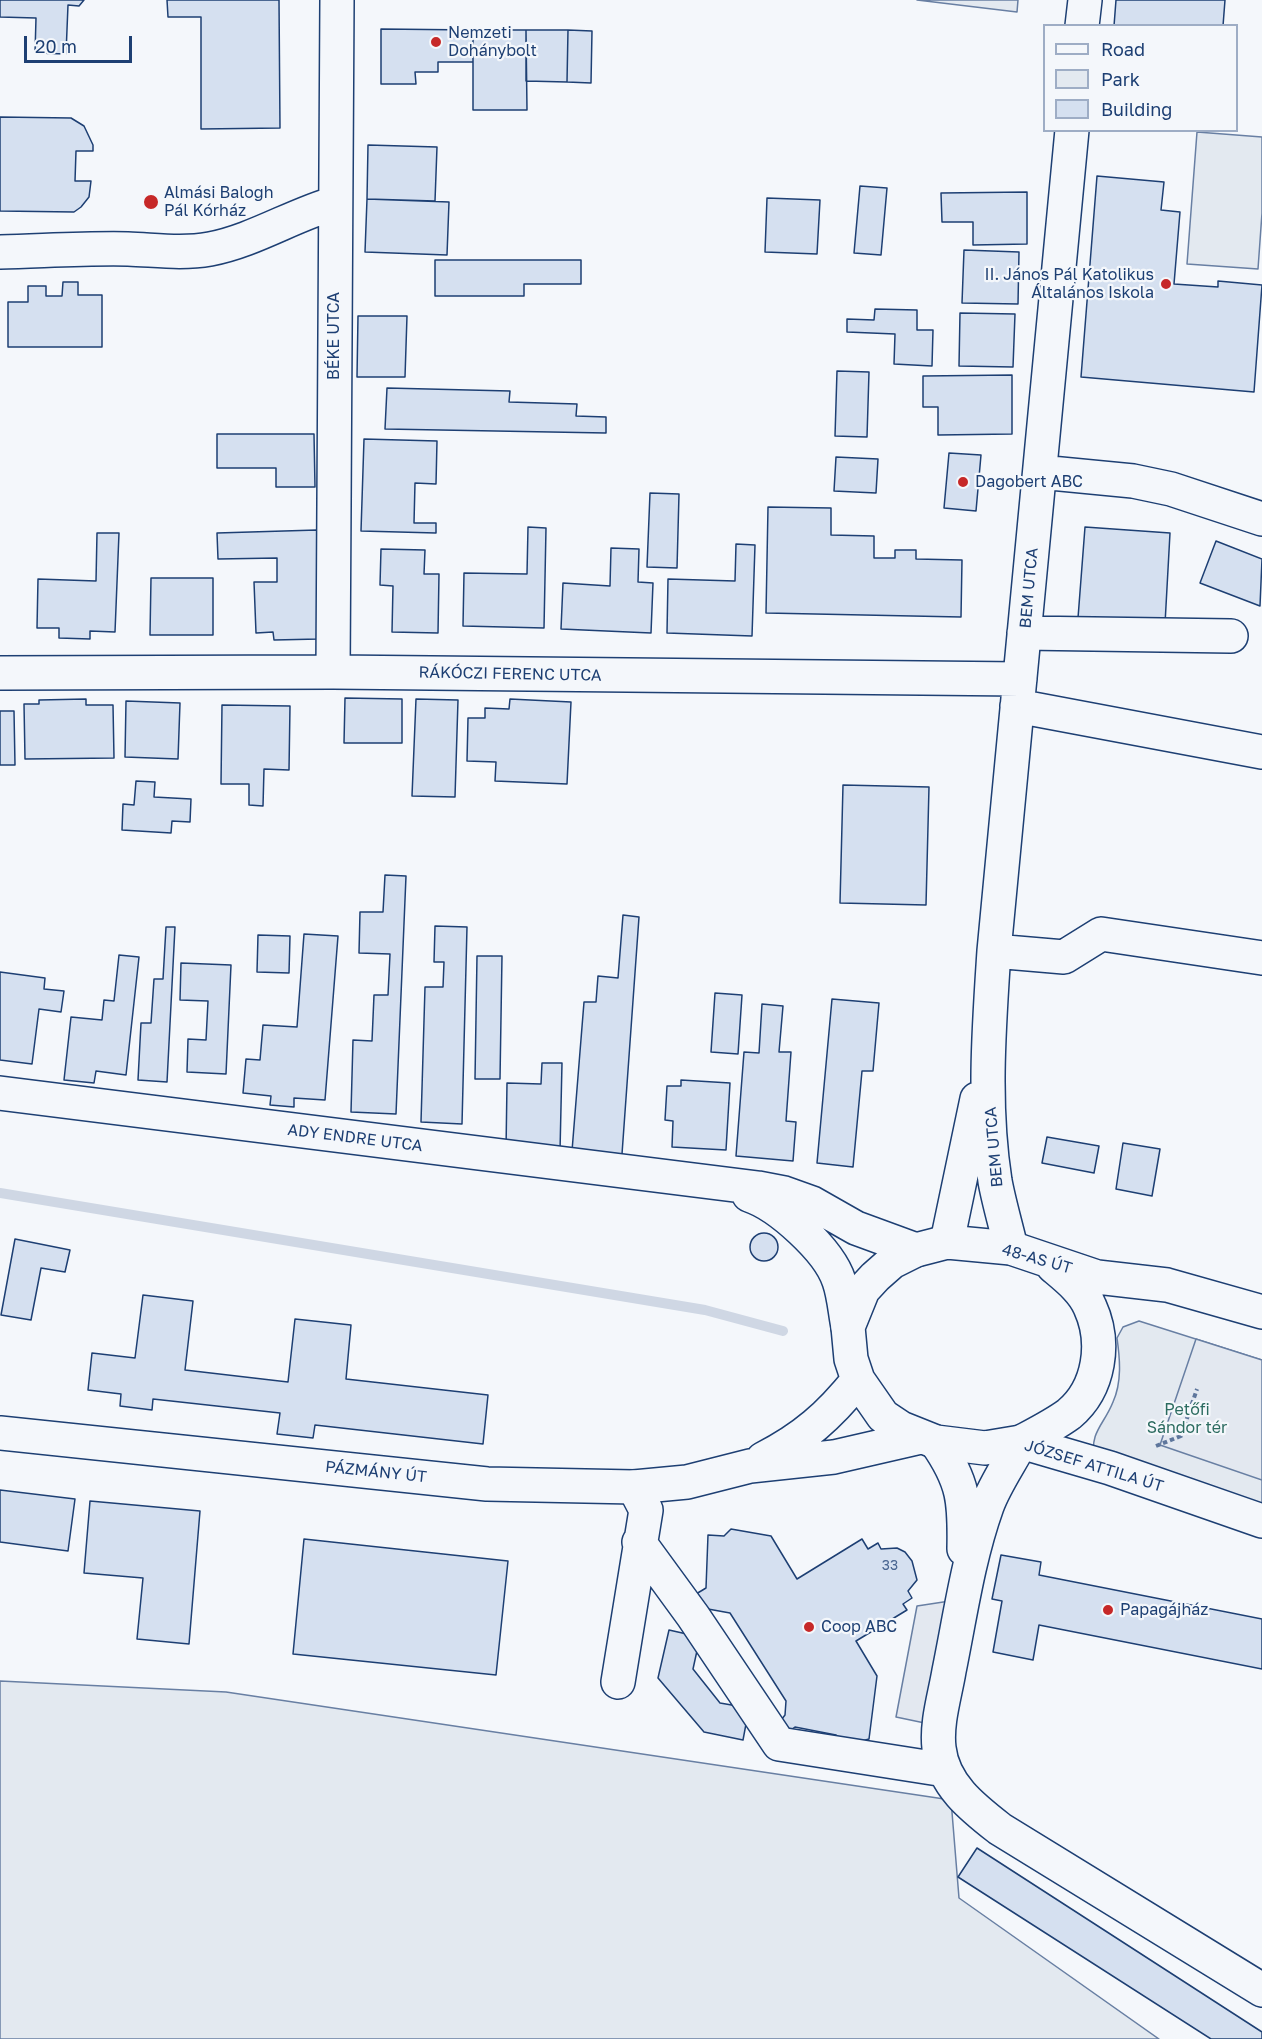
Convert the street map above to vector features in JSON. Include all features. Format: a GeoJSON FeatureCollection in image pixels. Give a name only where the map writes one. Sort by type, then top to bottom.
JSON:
{"type":"FeatureCollection","features":[{"type":"Feature","properties":{"kind":"street","name":"BÉKE UTCA"},"geometry":{"type":"LineString","coordinates":[[333,672],[337,0]]}},
{"type":"Feature","properties":{"kind":"street"},"geometry":{"type":"LineString","coordinates":[[1083,24],[1085,0]]}},
{"type":"Feature","properties":{"kind":"street","name":"BEM UTCA"},"geometry":{"type":"LineString","coordinates":[[1011,1248],[996,1183],[991,1142],[988,1045],[994,951],[1072,132]]}},
{"type":"Feature","properties":{"kind":"street"},"geometry":{"type":"LineString","coordinates":[[0,252],[128,249],[176,253],[212,248],[247,238],[282,221],[335,203]]}},
{"type":"Feature","properties":{"kind":"street"},"geometry":{"type":"LineString","coordinates":[[1040,472],[1152,485],[1262,519]]}},
{"type":"Feature","properties":{"kind":"street"},"geometry":{"type":"LineString","coordinates":[[1024,633],[1231,636]]}},
{"type":"Feature","properties":{"kind":"street","name":"RÁKÓCZI FERENC UTCA"},"geometry":{"type":"LineString","coordinates":[[0,673],[333,672],[1019,693],[1262,752]]}},
{"type":"Feature","properties":{"kind":"street"},"geometry":{"type":"LineString","coordinates":[[994,951],[1064,957],[1101,933],[1262,958]]}},
{"type":"Feature","properties":{"kind":"street","name":"BEM UTCA"},"geometry":{"type":"LineString","coordinates":[[947,1242],[988,1045]]}},
{"type":"Feature","properties":{"kind":"street","name":"ADY ENDRE UTCA"},"geometry":{"type":"LineString","coordinates":[[0,1094],[784,1193],[812,1203],[856,1228],[915,1250]]}},
{"type":"Feature","properties":{"kind":"street","name":"ADY ENDRE UTCA"},"geometry":{"type":"LineString","coordinates":[[710,1183],[756,1198],[776,1209],[822,1251],[839,1281],[848,1327]]}},
{"type":"Feature","properties":{"kind":"street","name":"48-AS ÚT"},"geometry":{"type":"LineString","coordinates":[[848,1327],[863,1290],[892,1262],[915,1250],[947,1242],[1011,1248],[1097,1277],[1167,1285],[1262,1312]]}},
{"type":"Feature","properties":{"kind":"street"},"geometry":{"type":"LineString","coordinates":[[1050,1263],[1073,1283],[1090,1305],[1099,1336],[1099,1355],[1087,1391],[1071,1412],[1047,1429],[1021,1442],[987,1507],[963,1599],[939,1726],[939,1748],[945,1770],[956,1789],[971,1807],[1000,1830],[1262,1990]]}},
{"type":"Feature","properties":{"kind":"street","name":"JÓZSEF ATTILA ÚT"},"geometry":{"type":"LineString","coordinates":[[848,1327],[851,1359],[868,1399],[883,1416],[928,1439],[985,1448],[1021,1442],[1100,1465],[1262,1521]]}},
{"type":"Feature","properties":{"kind":"street","name":"PÁZMÁNY ÚT"},"geometry":{"type":"LineString","coordinates":[[750,1466],[795,1442],[837,1407],[858,1380]]}},
{"type":"Feature","properties":{"kind":"street","name":"PÁZMÁNY ÚT"},"geometry":{"type":"LineString","coordinates":[[0,1433],[487,1484],[634,1488],[687,1482],[750,1466],[834,1457],[928,1439]]}},
{"type":"Feature","properties":{"kind":"street"},"geometry":{"type":"LineString","coordinates":[[928,1439],[958,1478],[964,1502],[963,1599]]}},
{"type":"Feature","properties":{"kind":"street"},"geometry":{"type":"LineString","coordinates":[[618,1682],[646,1510],[634,1488]]}},
{"type":"Feature","properties":{"kind":"street"},"geometry":{"type":"LineString","coordinates":[[639,1542],[693,1616],[779,1744],[945,1770]]}},
{"type":"Feature","properties":{"kind":"path"},"geometry":{"type":"LineString","coordinates":[[1150,1448],[1181,1436],[1197,1389]]}},
{"type":"Feature","properties":{"kind":"green space"},"geometry":{"type":"Polygon","coordinates":[[[917,0],[1018,0],[1017,12],[917,0]]]}},
{"type":"Feature","properties":{"kind":"green space"},"geometry":{"type":"Polygon","coordinates":[[[1197,132],[1262,137],[1262,213],[1258,269],[1187,264],[1197,132]]]}},
{"type":"Feature","properties":{"kind":"green space","name":"Petőfi Sándor tér"},"geometry":{"type":"Polygon","coordinates":[[[1139,1321],[1262,1360],[1262,1525],[1094,1458],[1096,1434],[1118,1387],[1117,1338],[1123,1327],[1139,1321]]]}},
{"type":"Feature","properties":{"kind":"green space"},"geometry":{"type":"Polygon","coordinates":[[[0,1681],[226,1692],[951,1800],[959,1898],[1159,2039],[0,2039],[0,1681]]]}},
{"type":"Feature","properties":{"kind":"shaded area"},"geometry":{"type":"Polygon","coordinates":[[[1196,1339],[1262,1360],[1262,1480],[1160,1445],[1196,1339]]]}},
{"type":"Feature","properties":{"kind":"shaded area"},"geometry":{"type":"Polygon","coordinates":[[[963,1599],[939,1726],[896,1717],[917,1606],[963,1599]]]}},
{"type":"Feature","properties":{"kind":"building"},"geometry":{"type":"Polygon","coordinates":[[[0,0],[84,0],[79,6],[68,5],[66,54],[35,53],[36,18],[0,17],[0,0]]]}},
{"type":"Feature","properties":{"kind":"building"},"geometry":{"type":"Polygon","coordinates":[[[167,0],[279,0],[280,128],[201,129],[201,17],[168,17],[167,0]]]}},
{"type":"Feature","properties":{"kind":"building"},"geometry":{"type":"Polygon","coordinates":[[[1116,0],[1225,0],[1223,24],[1114,24],[1116,0]]]}},
{"type":"Feature","properties":{"kind":"building"},"geometry":{"type":"Polygon","coordinates":[[[381,29],[473,30],[473,62],[438,62],[438,72],[415,72],[416,84],[381,84],[381,29]]]}},
{"type":"Feature","properties":{"kind":"building"},"geometry":{"type":"Polygon","coordinates":[[[473,30],[526,30],[527,110],[473,110],[473,30]]]}},
{"type":"Feature","properties":{"kind":"building"},"geometry":{"type":"Polygon","coordinates":[[[526,30],[568,30],[567,82],[526,81],[526,30]]]}},
{"type":"Feature","properties":{"kind":"building"},"geometry":{"type":"Polygon","coordinates":[[[568,30],[592,31],[591,83],[567,82],[568,30]]]}},
{"type":"Feature","properties":{"kind":"building"},"geometry":{"type":"Polygon","coordinates":[[[0,117],[71,118],[84,126],[93,145],[93,151],[76,151],[75,181],[91,181],[89,197],[81,207],[74,212],[0,211],[0,117]]]}},
{"type":"Feature","properties":{"kind":"building"},"geometry":{"type":"Polygon","coordinates":[[[368,145],[437,147],[435,201],[367,199],[368,145]]]}},
{"type":"Feature","properties":{"kind":"building","name":"II. János Pál Katolikus Általános Iskola"},"geometry":{"type":"Polygon","coordinates":[[[1097,176],[1164,182],[1161,210],[1180,212],[1174,284],[1218,287],[1218,281],[1262,285],[1254,392],[1081,377],[1097,176]]]}},
{"type":"Feature","properties":{"kind":"building"},"geometry":{"type":"Polygon","coordinates":[[[860,186],[887,188],[881,255],[854,253],[860,186]]]}},
{"type":"Feature","properties":{"kind":"building"},"geometry":{"type":"Polygon","coordinates":[[[1027,192],[1027,244],[973,245],[973,222],[942,222],[941,193],[1027,192]]]}},
{"type":"Feature","properties":{"kind":"building"},"geometry":{"type":"Polygon","coordinates":[[[767,198],[820,200],[817,254],[765,252],[767,198]]]}},
{"type":"Feature","properties":{"kind":"building"},"geometry":{"type":"Polygon","coordinates":[[[367,199],[449,202],[447,255],[365,252],[367,199]]]}},
{"type":"Feature","properties":{"kind":"building"},"geometry":{"type":"Polygon","coordinates":[[[964,250],[1019,252],[1018,304],[962,303],[964,250]]]}},
{"type":"Feature","properties":{"kind":"building"},"geometry":{"type":"Polygon","coordinates":[[[435,260],[581,260],[581,284],[524,284],[524,296],[435,296],[435,260]]]}},
{"type":"Feature","properties":{"kind":"building"},"geometry":{"type":"Polygon","coordinates":[[[63,282],[78,282],[78,295],[102,295],[102,347],[8,347],[8,302],[28,302],[28,286],[46,286],[46,296],[62,296],[63,282]]]}},
{"type":"Feature","properties":{"kind":"building"},"geometry":{"type":"Polygon","coordinates":[[[875,309],[917,310],[917,330],[933,330],[932,366],[894,364],[895,334],[847,332],[847,319],[874,320],[875,309]]]}},
{"type":"Feature","properties":{"kind":"building"},"geometry":{"type":"Polygon","coordinates":[[[960,313],[1015,314],[1013,367],[959,366],[960,313]]]}},
{"type":"Feature","properties":{"kind":"building"},"geometry":{"type":"Polygon","coordinates":[[[358,316],[407,316],[405,377],[357,377],[358,316]]]}},
{"type":"Feature","properties":{"kind":"building"},"geometry":{"type":"Polygon","coordinates":[[[837,371],[869,372],[867,437],[835,436],[837,371]]]}},
{"type":"Feature","properties":{"kind":"building"},"geometry":{"type":"Polygon","coordinates":[[[1012,375],[1012,434],[938,435],[938,407],[923,407],[923,376],[1012,375]]]}},
{"type":"Feature","properties":{"kind":"building"},"geometry":{"type":"Polygon","coordinates":[[[387,388],[510,391],[509,402],[577,404],[576,416],[606,417],[606,433],[385,429],[387,388]]]}},
{"type":"Feature","properties":{"kind":"building"},"geometry":{"type":"Polygon","coordinates":[[[217,434],[314,434],[315,487],[276,487],[276,468],[217,468],[217,434]]]}},
{"type":"Feature","properties":{"kind":"building"},"geometry":{"type":"Polygon","coordinates":[[[364,439],[437,441],[436,484],[415,483],[414,523],[436,523],[436,533],[361,531],[364,439]]]}},
{"type":"Feature","properties":{"kind":"building","name":"Dagobert ABC"},"geometry":{"type":"Polygon","coordinates":[[[949,453],[981,455],[976,511],[944,508],[949,453]]]}},
{"type":"Feature","properties":{"kind":"building"},"geometry":{"type":"Polygon","coordinates":[[[836,457],[878,459],[876,493],[834,491],[836,457]]]}},
{"type":"Feature","properties":{"kind":"building"},"geometry":{"type":"Polygon","coordinates":[[[650,493],[679,494],[677,568],[647,567],[650,493]]]}},
{"type":"Feature","properties":{"kind":"building"},"geometry":{"type":"Polygon","coordinates":[[[768,507],[831,508],[831,535],[874,536],[874,558],[895,558],[895,550],[916,550],[916,559],[962,560],[961,617],[766,613],[768,507]]]}},
{"type":"Feature","properties":{"kind":"building"},"geometry":{"type":"Polygon","coordinates":[[[528,527],[546,528],[544,628],[463,626],[464,573],[527,574],[528,527]]]}},
{"type":"Feature","properties":{"kind":"building"},"geometry":{"type":"Polygon","coordinates":[[[1085,527],[1170,533],[1165,624],[1078,618],[1085,527]]]}},
{"type":"Feature","properties":{"kind":"building"},"geometry":{"type":"Polygon","coordinates":[[[317,530],[319,639],[274,640],[273,632],[256,633],[254,582],[277,582],[277,558],[218,559],[217,533],[317,530]]]}},
{"type":"Feature","properties":{"kind":"building"},"geometry":{"type":"Polygon","coordinates":[[[97,533],[119,533],[115,632],[90,631],[90,639],[59,638],[59,628],[37,628],[38,579],[96,581],[97,533]]]}},
{"type":"Feature","properties":{"kind":"building"},"geometry":{"type":"Polygon","coordinates":[[[1216,541],[1262,559],[1260,606],[1200,583],[1216,541]]]}},
{"type":"Feature","properties":{"kind":"building"},"geometry":{"type":"Polygon","coordinates":[[[736,544],[755,545],[752,636],[667,633],[668,579],[735,581],[736,544]]]}},
{"type":"Feature","properties":{"kind":"building"},"geometry":{"type":"Polygon","coordinates":[[[611,548],[639,549],[638,582],[653,583],[651,633],[561,629],[563,583],[610,586],[611,548]]]}},
{"type":"Feature","properties":{"kind":"building"},"geometry":{"type":"Polygon","coordinates":[[[381,549],[425,550],[424,574],[439,574],[438,633],[392,632],[393,586],[380,585],[381,549]]]}},
{"type":"Feature","properties":{"kind":"building"},"geometry":{"type":"Polygon","coordinates":[[[151,578],[213,578],[213,635],[150,635],[151,578]]]}},
{"type":"Feature","properties":{"kind":"building"},"geometry":{"type":"Polygon","coordinates":[[[345,698],[402,699],[402,743],[344,743],[345,698]]]}},
{"type":"Feature","properties":{"kind":"building"},"geometry":{"type":"Polygon","coordinates":[[[86,699],[86,705],[113,705],[114,758],[25,759],[24,704],[39,704],[39,700],[86,699]]]}},
{"type":"Feature","properties":{"kind":"building"},"geometry":{"type":"Polygon","coordinates":[[[416,699],[458,700],[455,797],[412,796],[416,699]]]}},
{"type":"Feature","properties":{"kind":"building"},"geometry":{"type":"Polygon","coordinates":[[[510,699],[571,702],[567,784],[495,781],[496,762],[467,761],[468,718],[485,718],[485,708],[509,709],[510,699]]]}},
{"type":"Feature","properties":{"kind":"building"},"geometry":{"type":"Polygon","coordinates":[[[126,701],[180,703],[178,759],[125,757],[126,701]]]}},
{"type":"Feature","properties":{"kind":"building"},"geometry":{"type":"Polygon","coordinates":[[[222,705],[290,706],[289,770],[264,769],[263,806],[249,805],[249,784],[221,784],[222,705]]]}},
{"type":"Feature","properties":{"kind":"building"},"geometry":{"type":"Polygon","coordinates":[[[0,711],[14,711],[15,765],[0,765],[0,711]]]}},
{"type":"Feature","properties":{"kind":"building"},"geometry":{"type":"Polygon","coordinates":[[[136,781],[155,782],[154,797],[191,799],[190,822],[172,821],[171,833],[122,830],[123,804],[134,805],[136,781]]]}},
{"type":"Feature","properties":{"kind":"building"},"geometry":{"type":"Polygon","coordinates":[[[843,785],[929,787],[926,905],[840,903],[843,785]]]}},
{"type":"Feature","properties":{"kind":"building"},"geometry":{"type":"Polygon","coordinates":[[[385,875],[406,876],[396,1114],[351,1112],[353,1040],[372,1041],[374,995],[388,995],[390,954],[359,953],[360,912],[383,912],[385,875]]]}},
{"type":"Feature","properties":{"kind":"building"},"geometry":{"type":"Polygon","coordinates":[[[623,915],[639,917],[622,1154],[572,1151],[584,1002],[596,1002],[598,976],[618,978],[623,915]]]}},
{"type":"Feature","properties":{"kind":"building"},"geometry":{"type":"Polygon","coordinates":[[[435,926],[467,927],[462,1124],[421,1122],[425,987],[443,987],[444,962],[434,962],[435,926]]]}},
{"type":"Feature","properties":{"kind":"building"},"geometry":{"type":"Polygon","coordinates":[[[166,927],[175,927],[167,1082],[138,1080],[141,1023],[151,1023],[154,979],[163,979],[166,927]]]}},
{"type":"Feature","properties":{"kind":"building"},"geometry":{"type":"Polygon","coordinates":[[[304,934],[338,936],[325,1100],[294,1098],[294,1107],[270,1105],[271,1096],[243,1093],[246,1059],[260,1060],[263,1025],[297,1027],[304,934]]]}},
{"type":"Feature","properties":{"kind":"building"},"geometry":{"type":"Polygon","coordinates":[[[258,935],[290,936],[289,973],[257,972],[258,935]]]}},
{"type":"Feature","properties":{"kind":"building"},"geometry":{"type":"Polygon","coordinates":[[[119,955],[139,957],[126,1075],[96,1071],[94,1083],[64,1080],[71,1017],[102,1020],[104,1000],[114,1001],[119,955]]]}},
{"type":"Feature","properties":{"kind":"building"},"geometry":{"type":"Polygon","coordinates":[[[477,956],[502,956],[500,1079],[475,1079],[477,956]]]}},
{"type":"Feature","properties":{"kind":"building"},"geometry":{"type":"Polygon","coordinates":[[[181,963],[231,965],[226,1074],[187,1072],[188,1039],[206,1040],[208,1001],[180,1000],[181,963]]]}},
{"type":"Feature","properties":{"kind":"building"},"geometry":{"type":"Polygon","coordinates":[[[0,972],[45,978],[44,989],[64,991],[61,1012],[39,1009],[32,1064],[0,1060],[0,972]]]}},
{"type":"Feature","properties":{"kind":"building"},"geometry":{"type":"Polygon","coordinates":[[[715,993],[742,995],[738,1054],[711,1052],[715,993]]]}},
{"type":"Feature","properties":{"kind":"building"},"geometry":{"type":"Polygon","coordinates":[[[832,999],[879,1003],[873,1071],[862,1071],[853,1167],[817,1163],[832,999]]]}},
{"type":"Feature","properties":{"kind":"building"},"geometry":{"type":"Polygon","coordinates":[[[762,1004],[783,1006],[779,1052],[791,1052],[786,1121],[796,1122],[793,1161],[736,1156],[744,1052],[759,1053],[762,1004]]]}},
{"type":"Feature","properties":{"kind":"building"},"geometry":{"type":"Polygon","coordinates":[[[542,1063],[562,1063],[560,1151],[506,1150],[507,1083],[541,1084],[542,1063]]]}},
{"type":"Feature","properties":{"kind":"building"},"geometry":{"type":"Polygon","coordinates":[[[681,1080],[730,1083],[726,1150],[672,1147],[673,1121],[665,1120],[667,1086],[681,1086],[681,1080]]]}},
{"type":"Feature","properties":{"kind":"building"},"geometry":{"type":"Polygon","coordinates":[[[1047,1137],[1099,1146],[1094,1173],[1042,1163],[1047,1137]]]}},
{"type":"Feature","properties":{"kind":"building"},"geometry":{"type":"Polygon","coordinates":[[[1123,1143],[1160,1149],[1152,1196],[1116,1189],[1123,1143]]]}},
{"type":"Feature","properties":{"kind":"building"},"geometry":{"type":"Polygon","coordinates":[[[764,1233],[774,1237],[778,1247],[774,1257],[764,1261],[754,1257],[750,1247],[754,1237],[764,1233]]]}},
{"type":"Feature","properties":{"kind":"building"},"geometry":{"type":"Polygon","coordinates":[[[15,1239],[70,1250],[65,1272],[41,1268],[31,1320],[1,1315],[15,1239]]]}},
{"type":"Feature","properties":{"kind":"building"},"geometry":{"type":"Polygon","coordinates":[[[143,1295],[193,1301],[185,1370],[288,1382],[295,1319],[351,1325],[346,1379],[488,1395],[483,1444],[315,1425],[313,1438],[277,1434],[280,1413],[153,1399],[152,1410],[120,1406],[121,1394],[88,1390],[92,1353],[135,1358],[143,1295]]]}},
{"type":"Feature","properties":{"kind":"building"},"geometry":{"type":"Polygon","coordinates":[[[0,1490],[75,1499],[68,1551],[0,1542],[0,1490]]]}},
{"type":"Feature","properties":{"kind":"building"},"geometry":{"type":"Polygon","coordinates":[[[90,1501],[200,1511],[189,1644],[137,1639],[143,1578],[84,1573],[90,1501]]]}},
{"type":"Feature","properties":{"kind":"building","name":"Coop ABC"},"geometry":{"type":"Polygon","coordinates":[[[731,1529],[771,1536],[797,1579],[862,1539],[868,1549],[878,1543],[881,1549],[897,1548],[905,1552],[912,1561],[917,1580],[908,1591],[912,1598],[903,1604],[907,1610],[856,1641],[877,1676],[869,1739],[844,1746],[836,1735],[795,1727],[785,1734],[778,1724],[785,1715],[786,1701],[730,1613],[697,1607],[696,1594],[706,1588],[708,1535],[724,1536],[731,1529]]]}},
{"type":"Feature","properties":{"kind":"building"},"geometry":{"type":"Polygon","coordinates":[[[304,1539],[508,1561],[496,1675],[293,1654],[304,1539]]]}},
{"type":"Feature","properties":{"kind":"building","name":"Papagájház"},"geometry":{"type":"Polygon","coordinates":[[[1001,1555],[1041,1562],[1039,1575],[1262,1619],[1262,1669],[1039,1625],[1033,1660],[993,1652],[1002,1601],[992,1599],[1001,1555]]]}},
{"type":"Feature","properties":{"kind":"building"},"geometry":{"type":"Polygon","coordinates":[[[669,1630],[700,1637],[693,1669],[720,1703],[749,1708],[743,1740],[704,1732],[658,1678],[669,1630]]]}},
{"type":"Feature","properties":{"kind":"building"},"geometry":{"type":"Polygon","coordinates":[[[977,1848],[1262,2032],[1262,2039],[1211,2039],[958,1877],[977,1848]]]}},
{"type":"Feature","properties":{"kind":"waterway"},"geometry":{"type":"LineString","coordinates":[[0,1193],[705,1310],[783,1331]]}},
{"type":"Feature","properties":{"kind":"place","name":"Nemzeti Dohánybolt"},"geometry":{"type":"Point","coordinates":[436,42]}},
{"type":"Feature","properties":{"kind":"place","name":"Almási Balogh Pál Kórház"},"geometry":{"type":"Point","coordinates":[151,202]}},
{"type":"Feature","properties":{"kind":"place","name":"II. János Pál Katolikus Általános Iskola"},"geometry":{"type":"Point","coordinates":[1166,284]}},
{"type":"Feature","properties":{"kind":"place","name":"Dagobert ABC"},"geometry":{"type":"Point","coordinates":[963,482]}},
{"type":"Feature","properties":{"kind":"place","name":"Papagájház"},"geometry":{"type":"Point","coordinates":[1108,1610]}},
{"type":"Feature","properties":{"kind":"place","name":"Coop ABC"},"geometry":{"type":"Point","coordinates":[809,1627]}}]}
